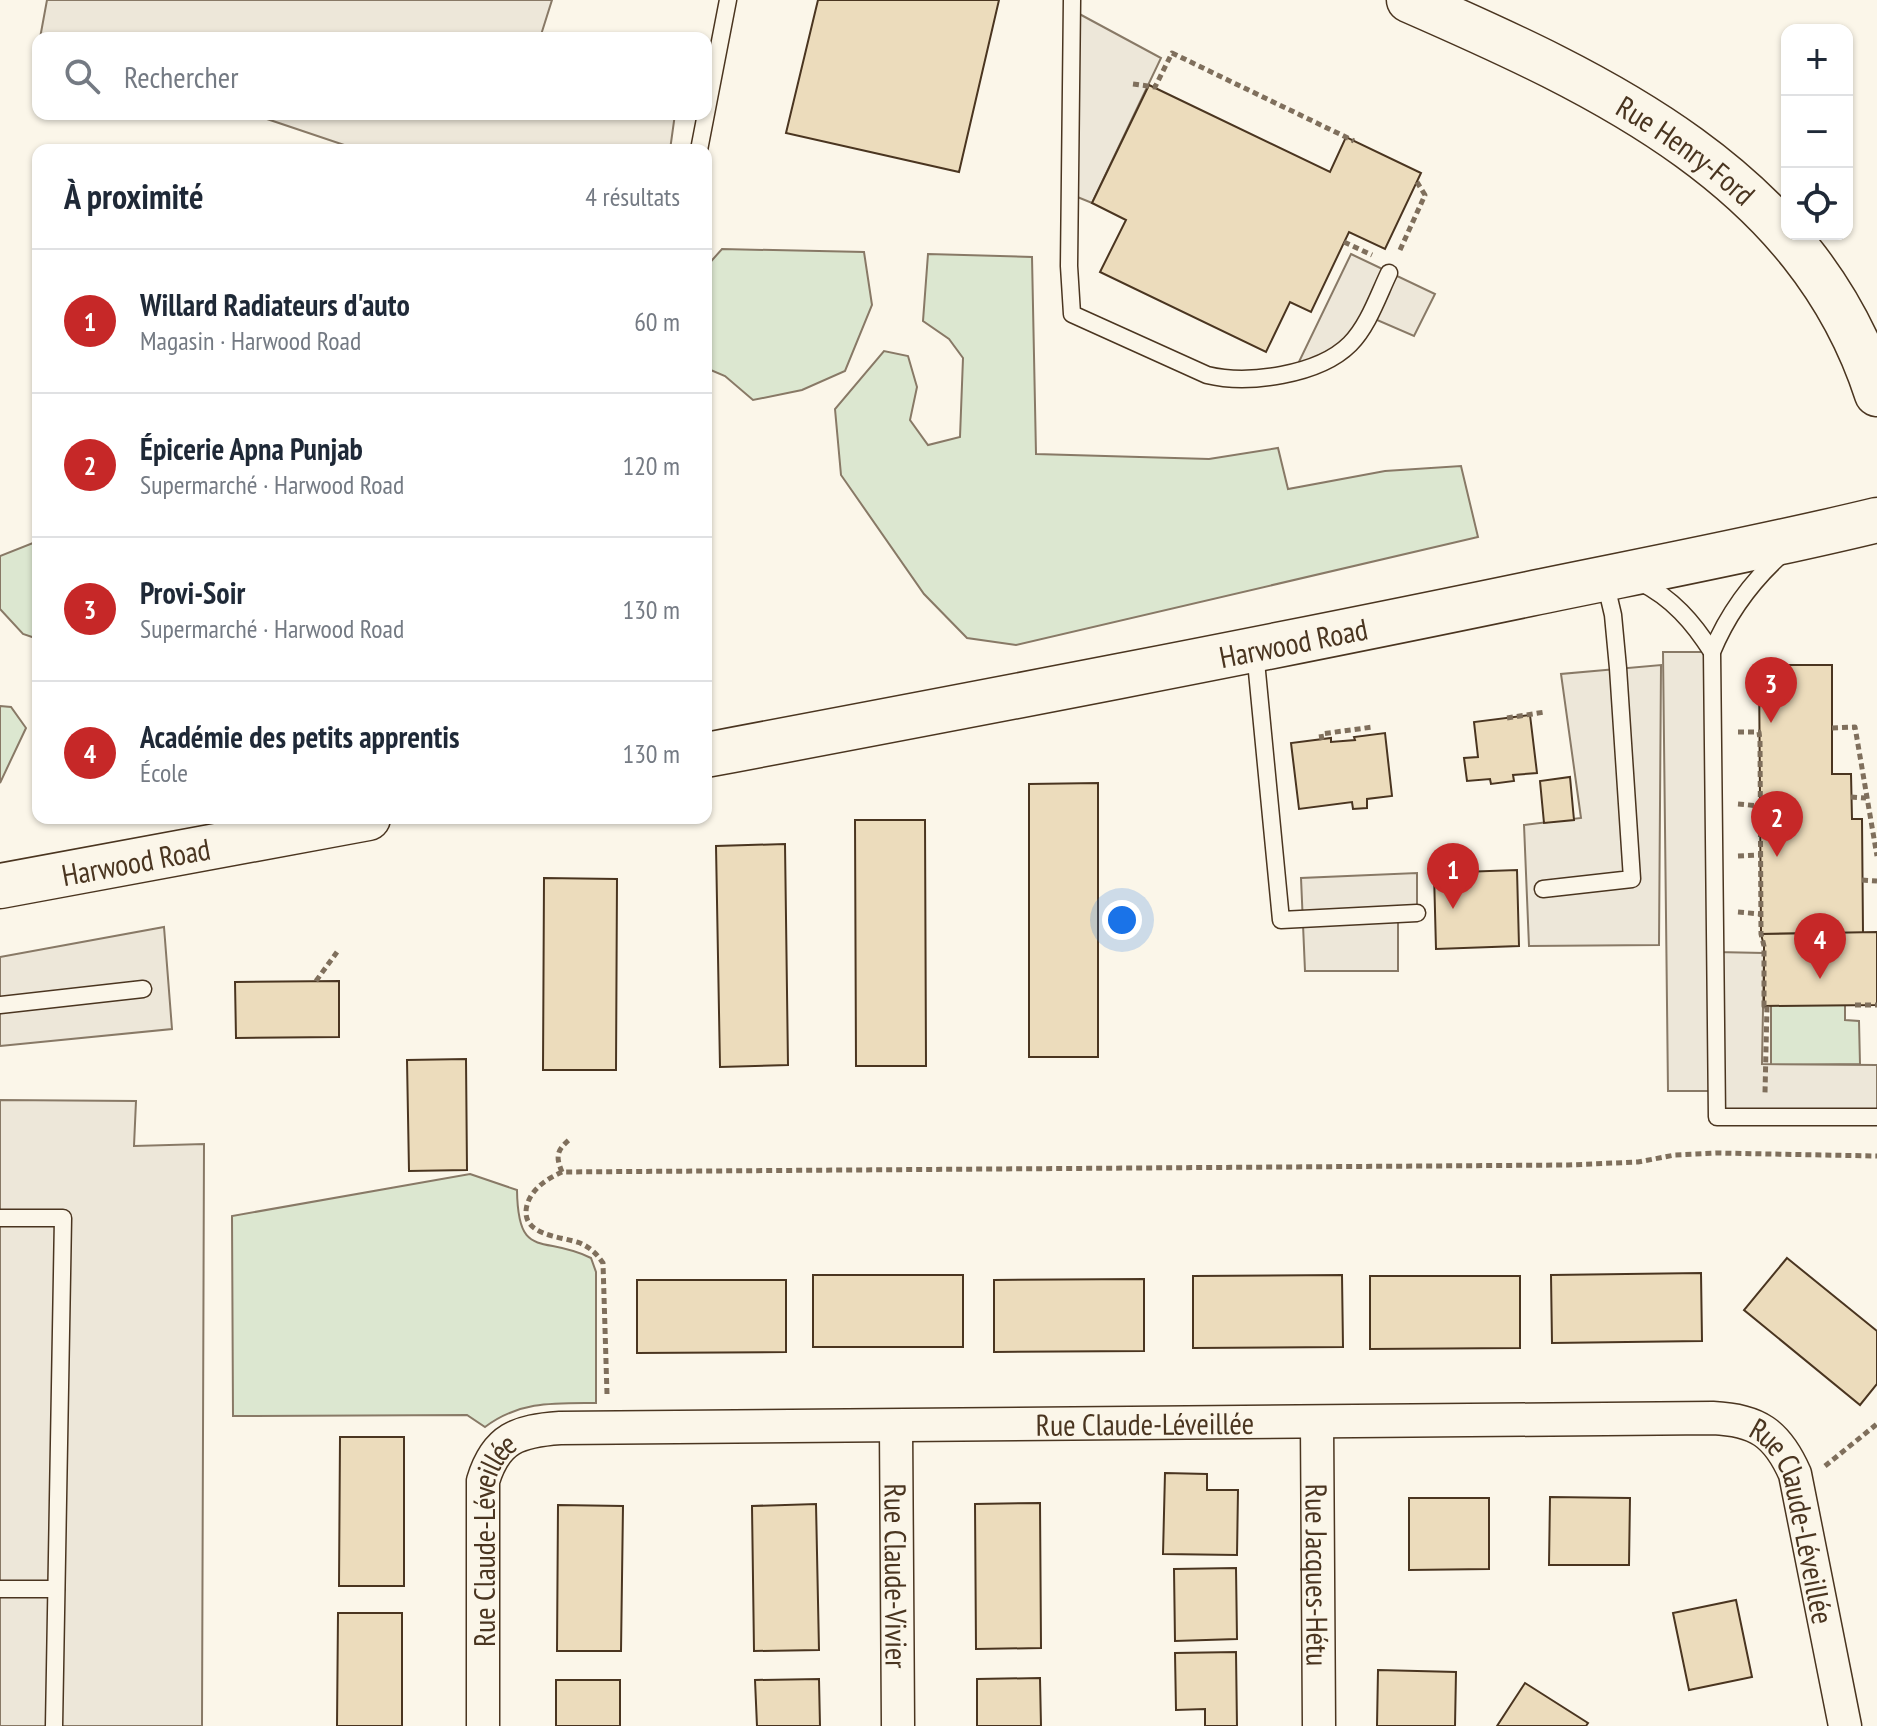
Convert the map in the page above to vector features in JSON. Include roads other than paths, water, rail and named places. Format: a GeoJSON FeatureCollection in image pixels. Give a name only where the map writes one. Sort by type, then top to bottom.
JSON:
{"type":"FeatureCollection","features":[{"type":"Feature","properties":{"kind":"main road","name":"Rue Henry-Ford"},"geometry":{"type":"LineString","coordinates":[[1409,0],[1610,95],[1680,140],[1735,182],[1789,239],[1823,283],[1850,330],[1877,394]]}},
{"type":"Feature","properties":{"kind":"main road","name":"Harwood Road"},"geometry":{"type":"LineString","coordinates":[[712,754],[1255,650],[1798,539],[1877,520]]}},
{"type":"Feature","properties":{"kind":"main road","name":"Harwood Road"},"geometry":{"type":"LineString","coordinates":[[0,886],[336,824]]}},
{"type":"Feature","properties":{"kind":"street","name":"Rue Claude-Léveillée"},"geometry":{"type":"LineString","coordinates":[[483,1726],[481,1499],[487,1467],[506,1441],[521,1433],[560,1428],[1713,1418],[1735,1419],[1766,1431],[1787,1456],[1795,1474],[1845,1726]]}},
{"type":"Feature","properties":{"kind":"street","name":"Rue Jacques-Hétu"},"geometry":{"type":"LineString","coordinates":[[1317,1423],[1319,1726]]}},
{"type":"Feature","properties":{"kind":"street","name":"Rue Claude-Vivier"},"geometry":{"type":"LineString","coordinates":[[896,1426],[898,1726]]}},
{"type":"Feature","properties":{"kind":"lane"},"geometry":{"type":"LineString","coordinates":[[712,83],[728,0]]}},
{"type":"Feature","properties":{"kind":"lane"},"geometry":{"type":"LineString","coordinates":[[1072,0],[1069,266],[1072,314],[1207,375],[1228,380],[1271,377],[1316,365],[1351,343],[1365,323],[1389,273]]}},
{"type":"Feature","properties":{"kind":"lane"},"geometry":{"type":"LineString","coordinates":[[700,144],[705,120]]}},
{"type":"Feature","properties":{"kind":"lane"},"geometry":{"type":"LineString","coordinates":[[1798,539],[1740,600],[1712,652],[1717,1117],[1877,1117]]}},
{"type":"Feature","properties":{"kind":"lane"},"geometry":{"type":"LineString","coordinates":[[1543,889],[1632,879],[1617,655],[1613,615],[1604,578],[1623,577],[1655,590],[1688,617],[1712,652]]}},
{"type":"Feature","properties":{"kind":"lane"},"geometry":{"type":"LineString","coordinates":[[1255,650],[1281,920],[1417,913]]}},
{"type":"Feature","properties":{"kind":"lane"},"geometry":{"type":"LineString","coordinates":[[0,1005],[143,989]]}},
{"type":"Feature","properties":{"kind":"lane"},"geometry":{"type":"LineString","coordinates":[[0,1218],[63,1218],[54,1726]]}},
{"type":"Feature","properties":{"kind":"lane"},"geometry":{"type":"LineString","coordinates":[[0,1589],[56,1589]]}},
{"type":"Feature","properties":{"kind":"place","name":"Provi-Soir"},"geometry":{"type":"Point","coordinates":[1771,723]}},
{"type":"Feature","properties":{"kind":"place","name":"Épicerie Apna Punjab"},"geometry":{"type":"Point","coordinates":[1777,857]}},
{"type":"Feature","properties":{"kind":"place","name":"Willard Radiateurs d'auto"},"geometry":{"type":"Point","coordinates":[1453,909]}},
{"type":"Feature","properties":{"kind":"place","name":"Académie des petits apprentis"},"geometry":{"type":"Point","coordinates":[1820,979]}}]}
